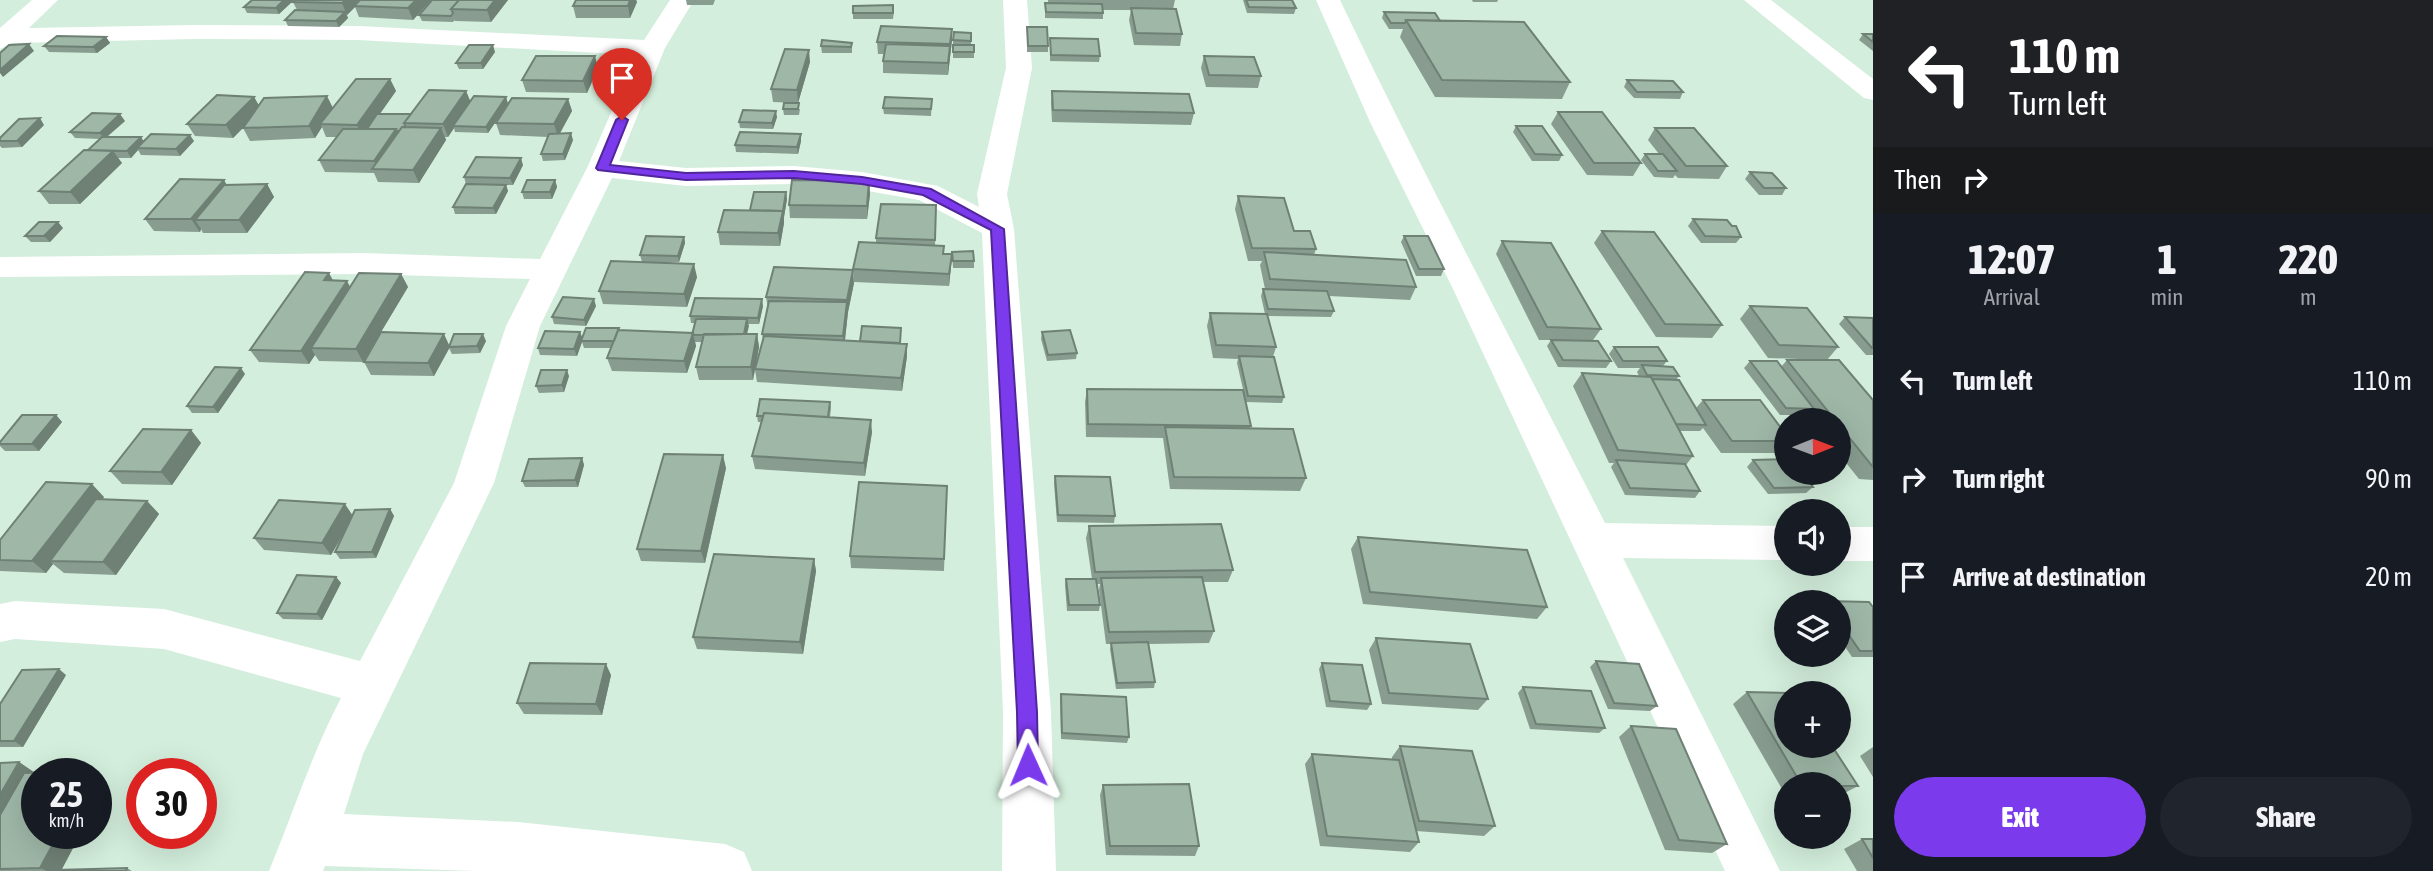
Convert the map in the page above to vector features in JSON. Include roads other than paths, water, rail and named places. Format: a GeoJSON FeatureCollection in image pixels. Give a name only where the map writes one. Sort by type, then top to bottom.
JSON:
{"type":"FeatureCollection","features":[{"type":"Feature","properties":{"kind":"street"},"geometry":{"type":"LineString","coordinates":[[4,39],[46,0]]}},
{"type":"Feature","properties":{"kind":"street"},"geometry":{"type":"LineString","coordinates":[[303,855],[340,749],[474,483],[523,326],[602,168],[652,48],[682,0]]}},
{"type":"Feature","properties":{"kind":"street"},"geometry":{"type":"LineString","coordinates":[[1015,0],[1019,68],[992,194],[998,229],[1027,712],[1029,871]]}},
{"type":"Feature","properties":{"kind":"street"},"geometry":{"type":"LineString","coordinates":[[1328,0],[1384,122],[1470,289],[1753,871]]}},
{"type":"Feature","properties":{"kind":"street"},"geometry":{"type":"LineString","coordinates":[[1756,0],[1873,92]]}},
{"type":"Feature","properties":{"kind":"street"},"geometry":{"type":"LineString","coordinates":[[4,39],[195,32],[358,33],[652,48]]}},
{"type":"Feature","properties":{"kind":"street"},"geometry":{"type":"LineString","coordinates":[[602,168],[686,177],[794,175],[862,181],[927,192],[998,229]]}},
{"type":"Feature","properties":{"kind":"street"},"geometry":{"type":"LineString","coordinates":[[0,267],[89,270],[247,264],[377,264],[479,265],[551,270]]}},
{"type":"Feature","properties":{"kind":"street"},"geometry":{"type":"LineString","coordinates":[[1590,540],[1774,543]]}},
{"type":"Feature","properties":{"kind":"street"},"geometry":{"type":"LineString","coordinates":[[1851,544],[1873,544]]}},
{"type":"Feature","properties":{"kind":"street"},"geometry":{"type":"LineString","coordinates":[[0,624],[15,620],[164,629],[371,685]]}},
{"type":"Feature","properties":{"kind":"street"},"geometry":{"type":"LineString","coordinates":[[303,855],[384,838],[576,853],[725,871]]}}]}
